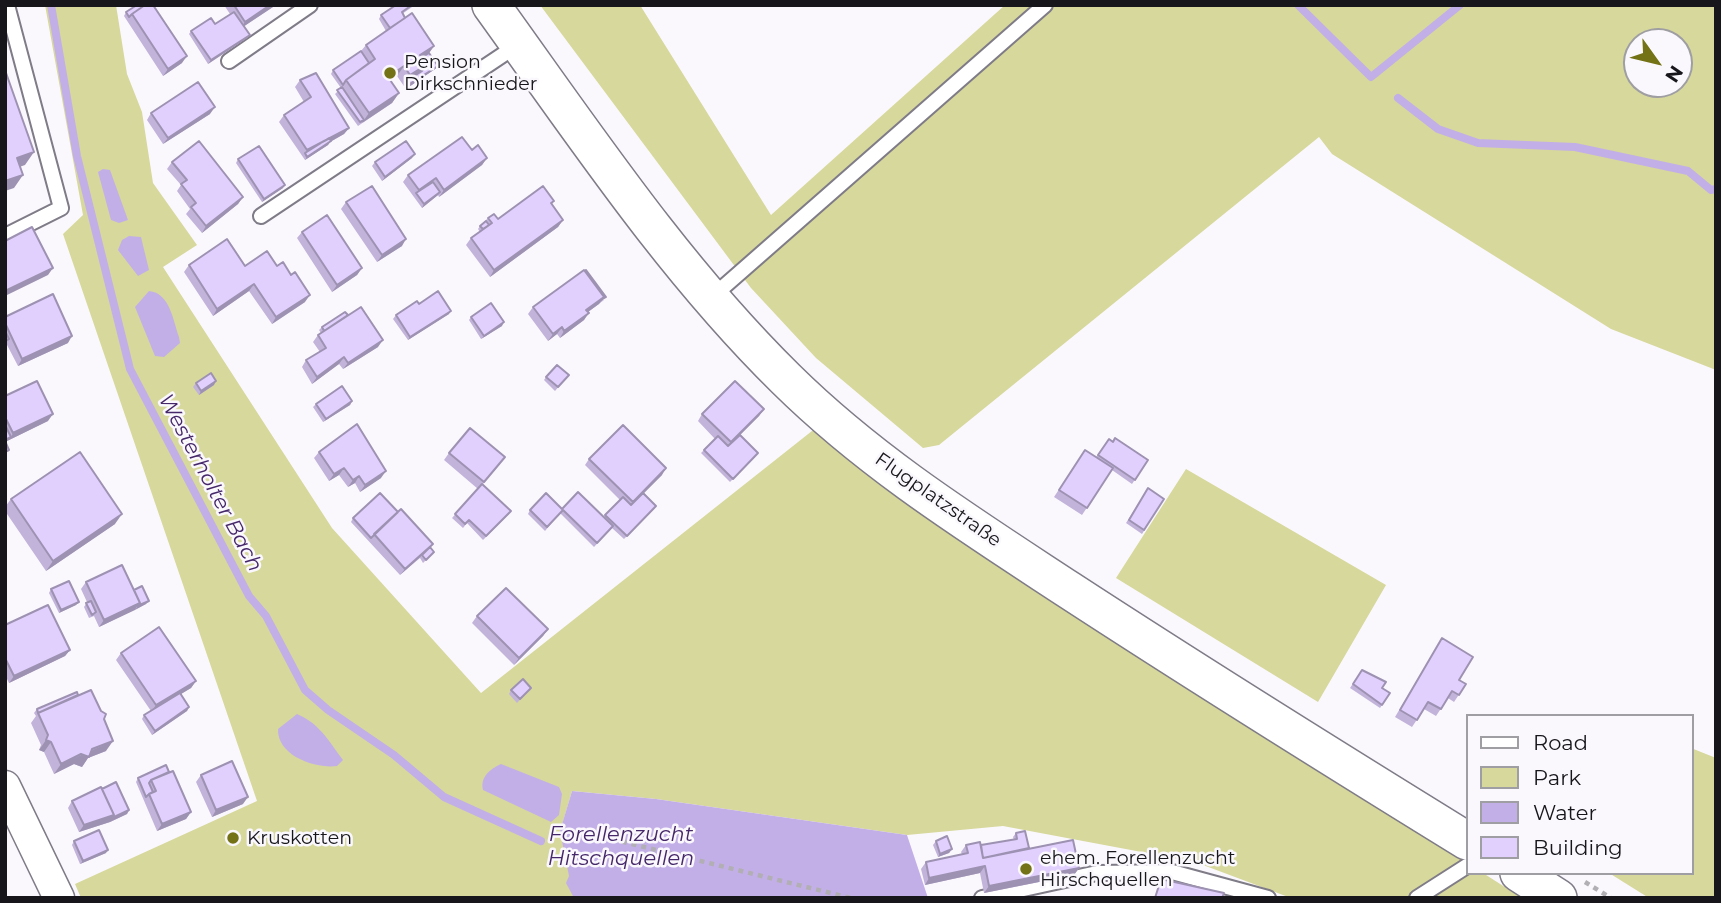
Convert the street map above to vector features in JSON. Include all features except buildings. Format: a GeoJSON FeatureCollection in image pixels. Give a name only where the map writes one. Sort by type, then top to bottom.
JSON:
{"type":"FeatureCollection","features":[{"type":"Feature","properties":{"kind":"street","name":"Flugplatzstraße"},"geometry":{"type":"LineString","coordinates":[[491,5],[632,200],[710,299],[788,381],[912,487],[1204,678],[1466,840]]}},
{"type":"Feature","properties":{"kind":"street"},"geometry":{"type":"LineString","coordinates":[[5,786],[59,898]]}},
{"type":"Feature","properties":{"kind":"street"},"geometry":{"type":"LineString","coordinates":[[1525,875],[1569,889]]}},
{"type":"Feature","properties":{"kind":"lane"},"geometry":{"type":"LineString","coordinates":[[5,236],[61,208],[7,5]]}},
{"type":"Feature","properties":{"kind":"lane"},"geometry":{"type":"LineString","coordinates":[[229,61],[310,5]]}},
{"type":"Feature","properties":{"kind":"lane"},"geometry":{"type":"LineString","coordinates":[[710,299],[1045,5]]}},
{"type":"Feature","properties":{"kind":"lane"},"geometry":{"type":"LineString","coordinates":[[261,216],[519,44]]}},
{"type":"Feature","properties":{"kind":"lane"},"geometry":{"type":"LineString","coordinates":[[1417,898],[1466,867]]}},
{"type":"Feature","properties":{"kind":"lane"},"geometry":{"type":"LineString","coordinates":[[982,898],[1097,873],[1172,872],[1268,898]]}},
{"type":"Feature","properties":{"kind":"path"},"geometry":{"type":"LineString","coordinates":[[583,832],[851,898]]}},
{"type":"Feature","properties":{"kind":"path"},"geometry":{"type":"LineString","coordinates":[[1569,889],[1611,898]]}},
{"type":"Feature","properties":{"kind":"green space"},"geometry":{"type":"Polygon","coordinates":[[[45,5],[116,5],[127,74],[142,112],[153,183],[197,245],[163,267],[332,528],[481,693],[817,427],[877,480],[974,548],[1466,862],[1466,875],[1486,875],[1522,898],[1291,898],[1195,862],[1003,826],[907,835],[656,799],[572,791],[560,832],[589,898],[81,898],[75,884],[257,801],[63,234],[83,215],[45,5]]]}},
{"type":"Feature","properties":{"kind":"green space"},"geometry":{"type":"Polygon","coordinates":[[[540,5],[640,5],[771,215],[1005,5],[1716,5],[1716,370],[1611,329],[1332,154],[1319,137],[939,445],[923,448],[816,358],[751,288],[540,5]]]}},
{"type":"Feature","properties":{"kind":"green space"},"geometry":{"type":"Polygon","coordinates":[[[1186,469],[1386,585],[1318,702],[1116,578],[1186,469]]]}},
{"type":"Feature","properties":{"kind":"green space"},"geometry":{"type":"Polygon","coordinates":[[[1693,749],[1716,758],[1716,898],[1649,898],[1612,875],[1693,875],[1693,749]]]}},
{"type":"Feature","properties":{"kind":"water"},"geometry":{"type":"Polygon","coordinates":[[[103,169],[110,170],[128,220],[119,223],[111,220],[98,172],[103,169]]]}},
{"type":"Feature","properties":{"kind":"water"},"geometry":{"type":"Polygon","coordinates":[[[129,236],[141,237],[149,270],[138,276],[118,250],[122,240],[129,236]]]}},
{"type":"Feature","properties":{"kind":"water"},"geometry":{"type":"Polygon","coordinates":[[[149,291],[156,293],[166,302],[179,337],[180,343],[164,357],[155,356],[135,307],[149,291]]]}},
{"type":"Feature","properties":{"kind":"water"},"geometry":{"type":"Polygon","coordinates":[[[297,714],[312,723],[328,739],[343,760],[337,766],[309,763],[284,747],[278,729],[297,714]]]}},
{"type":"Feature","properties":{"kind":"water"},"geometry":{"type":"Polygon","coordinates":[[[501,764],[559,787],[562,794],[559,815],[551,822],[483,790],[483,781],[487,774],[501,764]]]}},
{"type":"Feature","properties":{"kind":"water","name":"Forellenzucht Hitschquellen"},"geometry":{"type":"Polygon","coordinates":[[[572,791],[656,799],[907,835],[928,898],[574,898],[566,883],[569,876],[560,831],[572,791]]]}},
{"type":"Feature","properties":{"kind":"waterway","name":"Westerholter Bach"},"geometry":{"type":"LineString","coordinates":[[51,5],[77,156],[130,369],[249,596],[266,616],[305,690],[328,710],[394,755],[444,797],[541,841]]}},
{"type":"Feature","properties":{"kind":"waterway"},"geometry":{"type":"LineString","coordinates":[[1298,5],[1371,77],[1460,5]]}},
{"type":"Feature","properties":{"kind":"waterway"},"geometry":{"type":"LineString","coordinates":[[1398,98],[1438,129],[1478,143],[1575,147],[1688,171],[1711,190],[1716,189]]}},
{"type":"Feature","properties":{"kind":"place","name":"Pension Dirkschnieder"},"geometry":{"type":"Point","coordinates":[390,73]}},
{"type":"Feature","properties":{"kind":"place","name":"Kruskotten"},"geometry":{"type":"Point","coordinates":[233,838]}},
{"type":"Feature","properties":{"kind":"place","name":"ehem. Forellenzucht Hirschquellen"},"geometry":{"type":"Point","coordinates":[1026,869]}}]}
